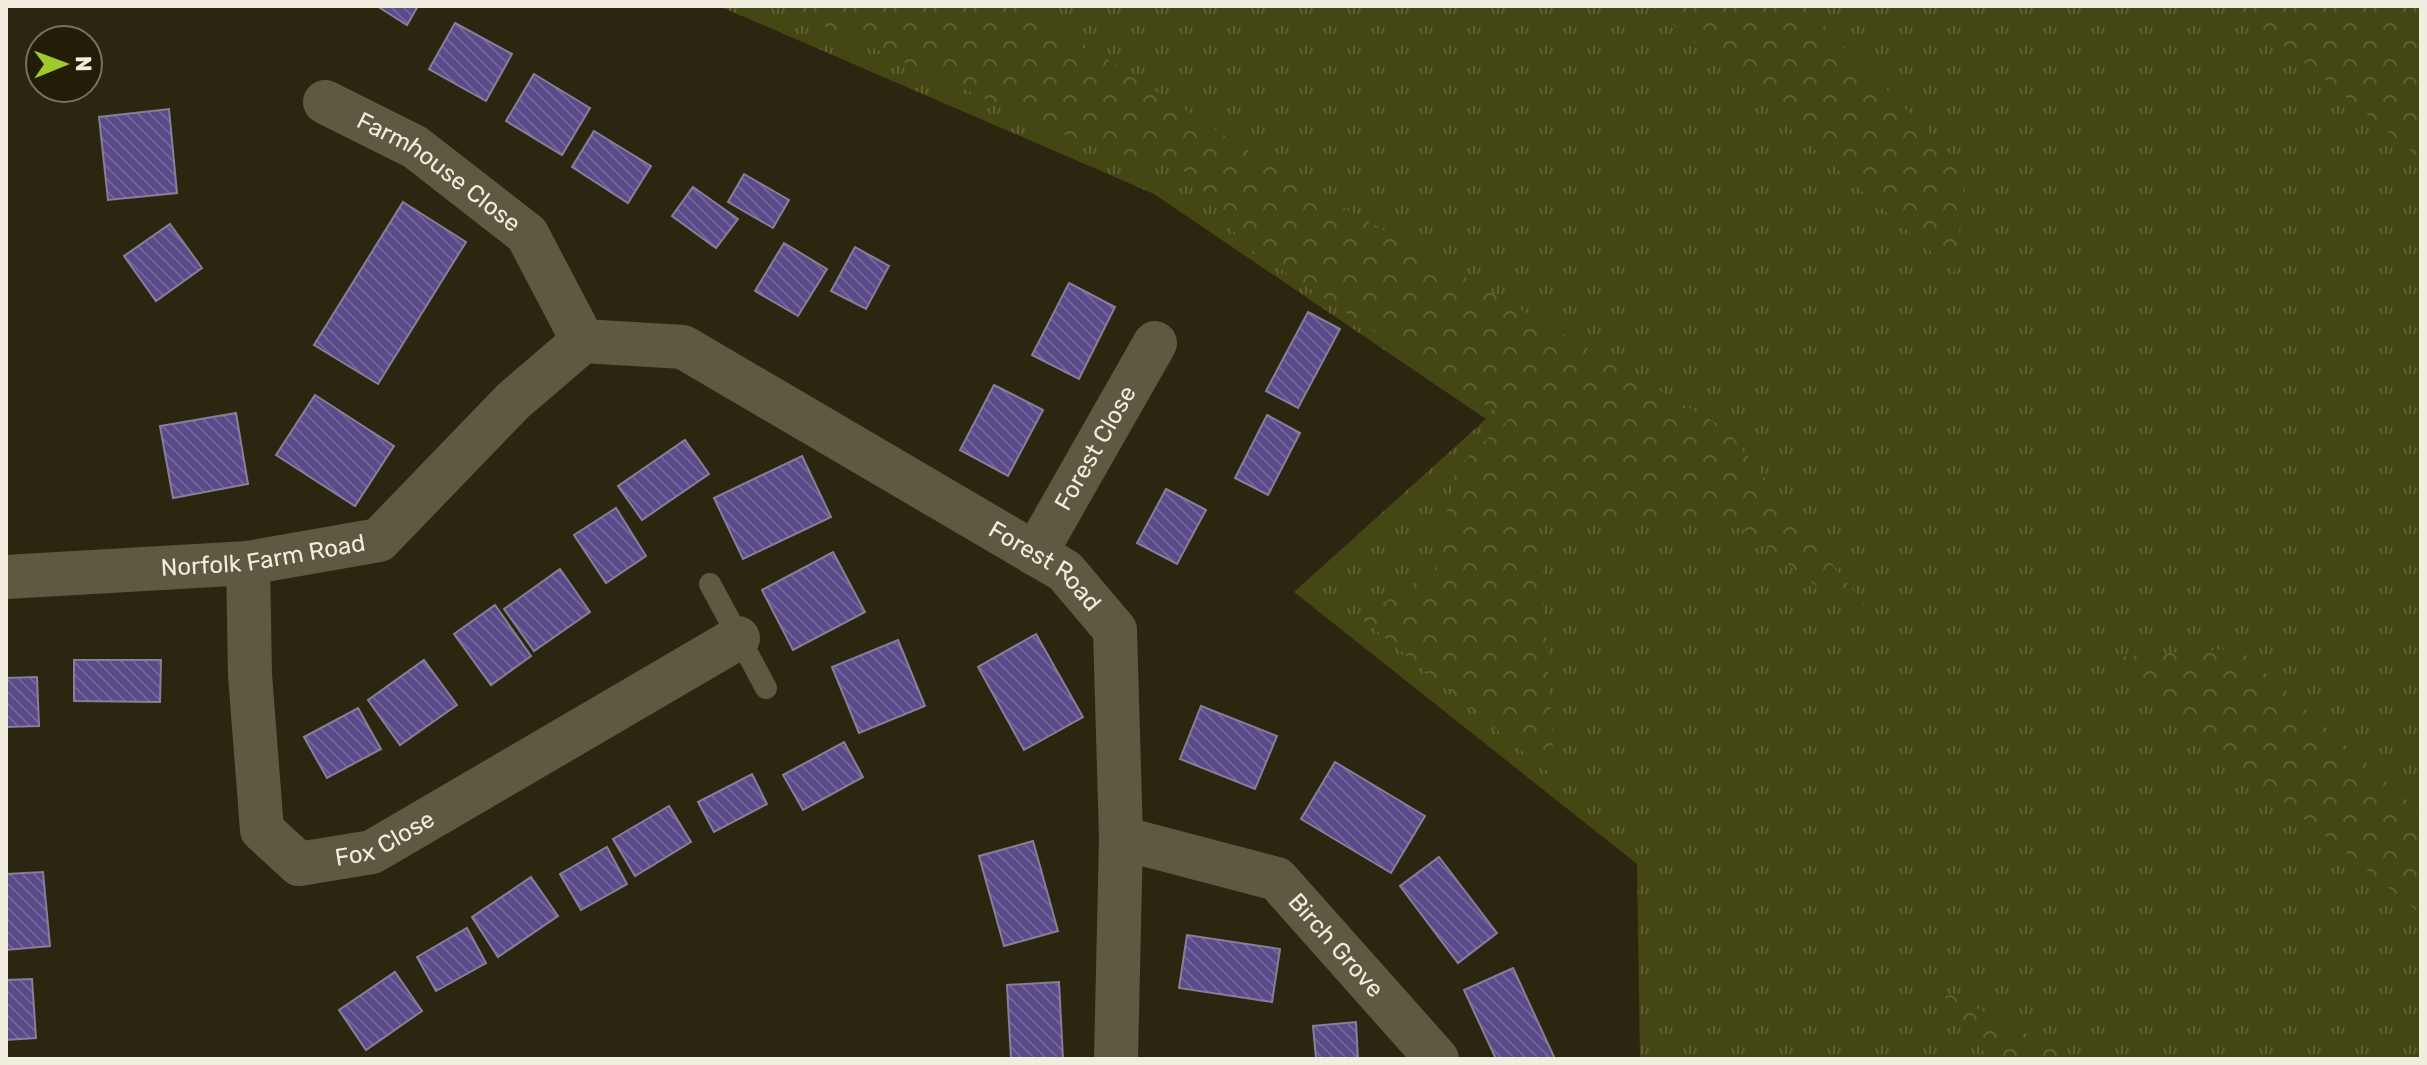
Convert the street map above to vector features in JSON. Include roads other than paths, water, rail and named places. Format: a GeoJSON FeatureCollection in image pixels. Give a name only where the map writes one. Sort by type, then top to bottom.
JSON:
{"type":"FeatureCollection","features":[{"type":"Feature","properties":{"kind":"street","name":"Farmhouse Close"},"geometry":{"type":"LineString","coordinates":[[325,102],[415,147],[527,234],[583,341]]}},
{"type":"Feature","properties":{"kind":"street","name":"Forest Road"},"geometry":{"type":"LineString","coordinates":[[583,341],[683,347],[1065,571],[1115,630],[1121,838],[1116,1059]]}},
{"type":"Feature","properties":{"kind":"street","name":"Norfolk Farm Road"},"geometry":{"type":"LineString","coordinates":[[6,577],[248,563],[379,540],[513,401],[583,341]]}},
{"type":"Feature","properties":{"kind":"street","name":"Forest Close"},"geometry":{"type":"LineString","coordinates":[[1035,554],[1155,343]]}},
{"type":"Feature","properties":{"kind":"street","name":"Fox Close"},"geometry":{"type":"LineString","coordinates":[[248,563],[250,675],[262,830],[299,864],[372,852],[738,638]]}},
{"type":"Feature","properties":{"kind":"street","name":"Birch Grove"},"geometry":{"type":"LineString","coordinates":[[1121,838],[1277,879],[1437,1059]]}},
{"type":"Feature","properties":{"kind":"lane"},"geometry":{"type":"LineString","coordinates":[[710,584],[766,688]]}}]}
